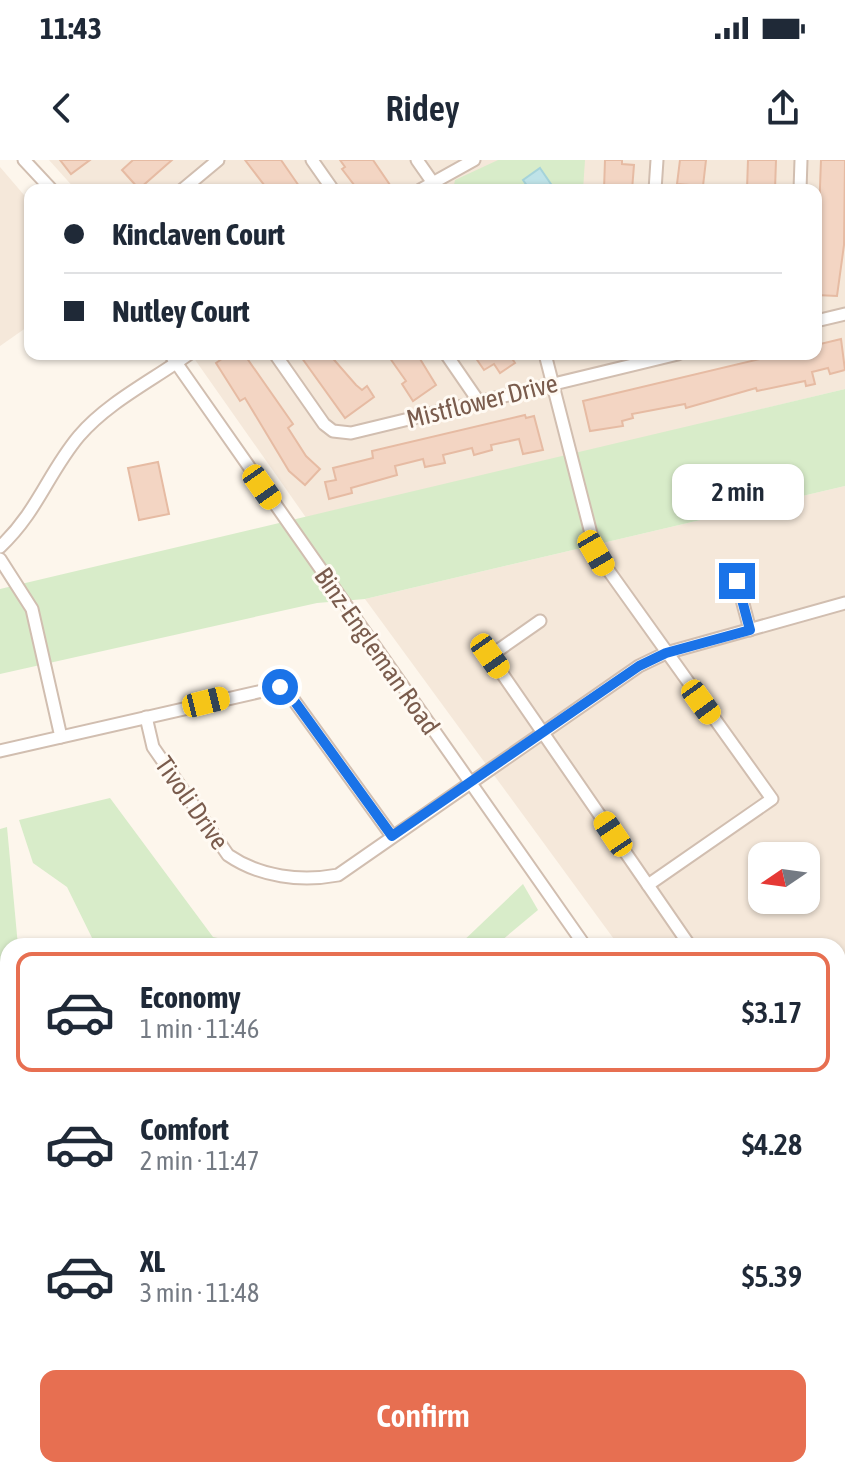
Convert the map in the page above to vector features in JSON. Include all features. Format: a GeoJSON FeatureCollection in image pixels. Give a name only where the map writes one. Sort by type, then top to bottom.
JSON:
{"type":"FeatureCollection","features":[{"type":"Feature","properties":{"kind":"street"},"geometry":{"type":"LineString","coordinates":[[24,160],[46,184]]}},
{"type":"Feature","properties":{"kind":"street"},"geometry":{"type":"LineString","coordinates":[[189,184],[218,160]]}},
{"type":"Feature","properties":{"kind":"street"},"geometry":{"type":"LineString","coordinates":[[312,160],[329,184]]}},
{"type":"Feature","properties":{"kind":"street"},"geometry":{"type":"LineString","coordinates":[[417,160],[434,184]]}},
{"type":"Feature","properties":{"kind":"street"},"geometry":{"type":"LineString","coordinates":[[438,184],[474,160]]}},
{"type":"Feature","properties":{"kind":"street"},"geometry":{"type":"LineString","coordinates":[[655,184],[657,160]]}},
{"type":"Feature","properties":{"kind":"street"},"geometry":{"type":"LineString","coordinates":[[800,184],[801,160]]}},
{"type":"Feature","properties":{"kind":"street"},"geometry":{"type":"LineString","coordinates":[[822,320],[845,314]]}},
{"type":"Feature","properties":{"kind":"street"},"geometry":{"type":"LineString","coordinates":[[0,547],[36,506],[79,436],[172,360]]}},
{"type":"Feature","properties":{"kind":"street","name":"Binz-Engleman Road"},"geometry":{"type":"LineString","coordinates":[[174,360],[579,938]]}},
{"type":"Feature","properties":{"kind":"street","name":"Mistflower Drive"},"geometry":{"type":"LineString","coordinates":[[280,360],[333,431],[351,433],[640,360]]}},
{"type":"Feature","properties":{"kind":"street"},"geometry":{"type":"LineString","coordinates":[[450,360],[479,402]]}},
{"type":"Feature","properties":{"kind":"street"},"geometry":{"type":"LineString","coordinates":[[547,360],[596,553],[772,799],[648,885]]}},
{"type":"Feature","properties":{"kind":"street"},"geometry":{"type":"LineString","coordinates":[[0,559],[32,609],[61,737]]}},
{"type":"Feature","properties":{"kind":"street"},"geometry":{"type":"LineString","coordinates":[[737,581],[750,630]]}},
{"type":"Feature","properties":{"kind":"street","name":"Tivoli Drive"},"geometry":{"type":"LineString","coordinates":[[146,717],[153,747],[228,855],[245,867],[308,881],[338,875],[468,781],[639,666],[666,653],[845,603]]}},
{"type":"Feature","properties":{"kind":"street"},"geometry":{"type":"LineString","coordinates":[[540,621],[490,656],[684,938]]}},
{"type":"Feature","properties":{"kind":"street"},"geometry":{"type":"LineString","coordinates":[[0,751],[280,687],[290,695],[392,836]]}},
{"type":"Feature","properties":{"kind":"shaded area"},"geometry":{"type":"Polygon","coordinates":[[[49,160],[845,160],[845,389],[307,519],[195,360],[822,360],[822,184],[71,184],[49,160]]]}},
{"type":"Feature","properties":{"kind":"shaded area"},"geometry":{"type":"Polygon","coordinates":[[[0,167],[24,195],[24,329],[0,346],[0,167]]]}},
{"type":"Feature","properties":{"kind":"shaded area"},"geometry":{"type":"Polygon","coordinates":[[[845,486],[845,938],[613,938],[365,599],[845,486]]]}},
{"type":"Feature","properties":{"kind":"green space"},"geometry":{"type":"Polygon","coordinates":[[[498,160],[585,160],[583,184],[454,184],[455,180],[498,160]]]}},
{"type":"Feature","properties":{"kind":"green space"},"geometry":{"type":"Polygon","coordinates":[[[845,389],[845,486],[365,599],[317,603],[0,674],[0,589],[845,389]]]}},
{"type":"Feature","properties":{"kind":"green space"},"geometry":{"type":"Polygon","coordinates":[[[110,798],[213,937],[218,938],[92,938],[67,887],[33,863],[19,820],[110,798]]]}},
{"type":"Feature","properties":{"kind":"green space"},"geometry":{"type":"Polygon","coordinates":[[[7,827],[17,938],[0,938],[0,829],[7,827]]]}},
{"type":"Feature","properties":{"kind":"green space"},"geometry":{"type":"Polygon","coordinates":[[[523,884],[538,910],[505,938],[466,938],[523,884]]]}},
{"type":"Feature","properties":{"kind":"water"},"geometry":{"type":"Polygon","coordinates":[[[540,168],[551,184],[526,184],[523,180],[540,168]]]}},
{"type":"Feature","properties":{"kind":"building"},"geometry":{"type":"Polygon","coordinates":[[[60,160],[90,160],[71,174],[60,160]]]}},
{"type":"Feature","properties":{"kind":"building"},"geometry":{"type":"Polygon","coordinates":[[[133,160],[172,160],[145,184],[135,184],[122,170],[133,160]]]}},
{"type":"Feature","properties":{"kind":"building"},"geometry":{"type":"Polygon","coordinates":[[[245,160],[281,160],[298,184],[263,184],[245,160]]]}},
{"type":"Feature","properties":{"kind":"building"},"geometry":{"type":"Polygon","coordinates":[[[340,160],[373,160],[389,184],[353,184],[342,169],[345,167],[340,160]]]}},
{"type":"Feature","properties":{"kind":"building"},"geometry":{"type":"Polygon","coordinates":[[[605,160],[622,160],[622,164],[634,165],[632,184],[604,184],[605,160]]]}},
{"type":"Feature","properties":{"kind":"building"},"geometry":{"type":"Polygon","coordinates":[[[680,160],[706,160],[703,184],[677,184],[680,160]]]}},
{"type":"Feature","properties":{"kind":"building"},"geometry":{"type":"Polygon","coordinates":[[[748,160],[776,160],[775,184],[747,184],[748,160]]]}},
{"type":"Feature","properties":{"kind":"building"},"geometry":{"type":"Polygon","coordinates":[[[821,160],[845,160],[844,245],[837,296],[822,295],[821,160]]]}},
{"type":"Feature","properties":{"kind":"building"},"geometry":{"type":"Polygon","coordinates":[[[841,339],[845,370],[830,374],[828,368],[812,372],[815,384],[806,386],[805,381],[757,391],[756,388],[686,408],[685,404],[632,414],[633,418],[622,421],[623,426],[590,431],[583,401],[756,360],[822,360],[822,344],[841,339]]]}},
{"type":"Feature","properties":{"kind":"building"},"geometry":{"type":"Polygon","coordinates":[[[220,360],[248,360],[293,424],[288,428],[306,456],[320,469],[305,485],[289,471],[245,398],[240,401],[216,363],[220,360]]]}},
{"type":"Feature","properties":{"kind":"building"},"geometry":{"type":"Polygon","coordinates":[[[303,360],[334,360],[362,390],[367,386],[374,397],[345,418],[303,360]]]}},
{"type":"Feature","properties":{"kind":"building"},"geometry":{"type":"Polygon","coordinates":[[[391,360],[421,360],[436,385],[413,401],[402,384],[406,381],[391,360]]]}},
{"type":"Feature","properties":{"kind":"building"},"geometry":{"type":"Polygon","coordinates":[[[477,360],[513,360],[515,363],[500,373],[494,364],[484,370],[477,360]]]}},
{"type":"Feature","properties":{"kind":"building"},"geometry":{"type":"Polygon","coordinates":[[[525,415],[526,418],[534,416],[543,450],[523,454],[519,439],[491,445],[492,450],[474,455],[472,448],[443,455],[445,463],[425,467],[423,459],[395,466],[397,475],[351,488],[352,493],[329,499],[325,482],[336,480],[333,468],[373,458],[372,451],[525,415]]]}},
{"type":"Feature","properties":{"kind":"building"},"geometry":{"type":"Polygon","coordinates":[[[158,462],[169,514],[139,520],[128,468],[158,462]]]}},
{"type":"Feature","properties":{"kind":"route"},"geometry":{"type":"LineString","coordinates":[[280,687],[290,695],[392,836],[639,666],[666,653],[750,630],[737,581]]}}]}
